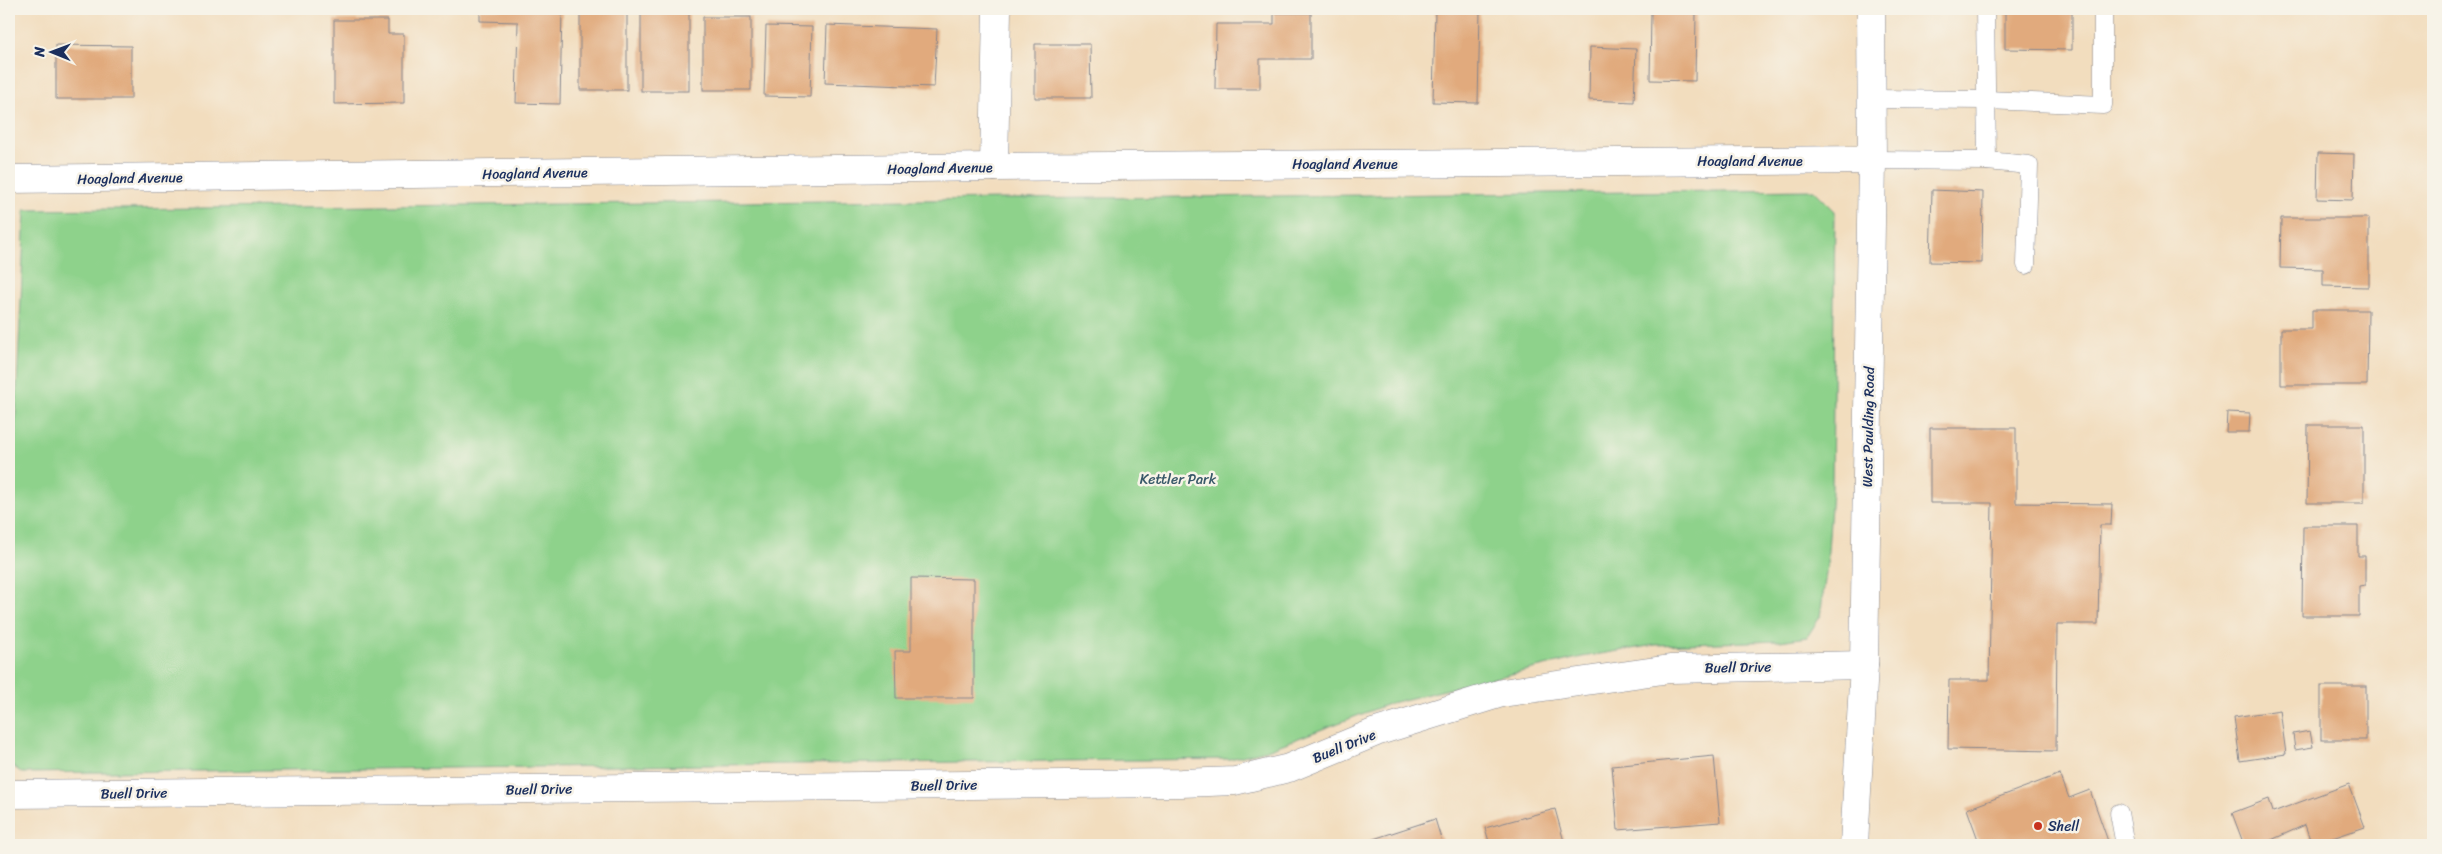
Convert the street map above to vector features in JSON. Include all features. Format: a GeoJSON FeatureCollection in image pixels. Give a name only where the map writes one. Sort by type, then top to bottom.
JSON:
{"type":"FeatureCollection","features":[{"type":"Feature","properties":{"kind":"street"},"geometry":{"type":"LineString","coordinates":[[994,167],[997,9]]}},
{"type":"Feature","properties":{"kind":"street","name":"West Paulding Road"},"geometry":{"type":"LineString","coordinates":[[1852,844],[1864,665],[1872,160],[1871,9]]}},
{"type":"Feature","properties":{"kind":"street","name":"Hoagland Avenue"},"geometry":{"type":"LineString","coordinates":[[9,179],[994,167],[1872,160]]}},
{"type":"Feature","properties":{"kind":"street","name":"Buell Drive"},"geometry":{"type":"LineString","coordinates":[[9,794],[1235,781],[1289,768],[1376,732],[1502,693],[1670,669],[1864,665]]}},
{"type":"Feature","properties":{"kind":"lane"},"geometry":{"type":"LineString","coordinates":[[1985,9],[1987,161]]}},
{"type":"Feature","properties":{"kind":"lane"},"geometry":{"type":"LineString","coordinates":[[1871,99],[1986,100],[2103,105],[2103,9]]}},
{"type":"Feature","properties":{"kind":"lane"},"geometry":{"type":"LineString","coordinates":[[1872,160],[1987,161],[2029,165],[2026,265]]}},
{"type":"Feature","properties":{"kind":"lane"},"geometry":{"type":"LineString","coordinates":[[2119,813],[2125,845]]}},
{"type":"Feature","properties":{"kind":"green space","name":"Kettler Park"},"geometry":{"type":"Polygon","coordinates":[[[1814,190],[1835,211],[1832,491],[1827,565],[1820,617],[1807,637],[1780,641],[1655,645],[1582,657],[1391,703],[1267,750],[1230,759],[22,773],[9,763],[9,567],[25,210],[1814,190]]]}},
{"type":"Feature","properties":{"kind":"building"},"geometry":{"type":"Polygon","coordinates":[[[480,9],[562,9],[560,104],[516,103],[518,22],[480,21],[480,9]]]}},
{"type":"Feature","properties":{"kind":"building"},"geometry":{"type":"Polygon","coordinates":[[[2005,9],[2072,9],[2072,50],[2005,49],[2005,9]]]}},
{"type":"Feature","properties":{"kind":"building"},"geometry":{"type":"Polygon","coordinates":[[[1435,10],[1480,11],[1478,103],[1433,102],[1435,10]]]}},
{"type":"Feature","properties":{"kind":"building"},"geometry":{"type":"Polygon","coordinates":[[[580,12],[627,12],[627,90],[580,90],[580,12]]]}},
{"type":"Feature","properties":{"kind":"building"},"geometry":{"type":"Polygon","coordinates":[[[641,12],[689,12],[689,91],[641,91],[641,12]]]}},
{"type":"Feature","properties":{"kind":"building"},"geometry":{"type":"Polygon","coordinates":[[[1651,12],[1696,13],[1695,81],[1650,80],[1651,12]]]}},
{"type":"Feature","properties":{"kind":"building"},"geometry":{"type":"Polygon","coordinates":[[[1274,13],[1311,13],[1311,59],[1260,59],[1260,89],[1215,89],[1216,24],[1274,24],[1274,13]]]}},
{"type":"Feature","properties":{"kind":"building"},"geometry":{"type":"Polygon","coordinates":[[[703,17],[751,17],[751,90],[703,90],[703,17]]]}},
{"type":"Feature","properties":{"kind":"building"},"geometry":{"type":"Polygon","coordinates":[[[334,20],[388,20],[388,34],[404,34],[404,103],[334,104],[334,20]]]}},
{"type":"Feature","properties":{"kind":"building"},"geometry":{"type":"Polygon","coordinates":[[[827,25],[937,29],[934,87],[825,83],[827,25]]]}},
{"type":"Feature","properties":{"kind":"building"},"geometry":{"type":"Polygon","coordinates":[[[766,26],[812,27],[810,97],[764,96],[766,26]]]}},
{"type":"Feature","properties":{"kind":"building"},"geometry":{"type":"Polygon","coordinates":[[[1035,44],[1090,44],[1091,98],[1035,98],[1035,44]]]}},
{"type":"Feature","properties":{"kind":"building"},"geometry":{"type":"Polygon","coordinates":[[[56,45],[131,46],[131,99],[56,99],[56,45]]]}},
{"type":"Feature","properties":{"kind":"building"},"geometry":{"type":"Polygon","coordinates":[[[1590,47],[1636,49],[1634,102],[1589,100],[1590,47]]]}},
{"type":"Feature","properties":{"kind":"building"},"geometry":{"type":"Polygon","coordinates":[[[2318,153],[2354,154],[2353,200],[2317,199],[2318,153]]]}},
{"type":"Feature","properties":{"kind":"building"},"geometry":{"type":"Polygon","coordinates":[[[1932,190],[1983,192],[1982,263],[1930,262],[1932,190]]]}},
{"type":"Feature","properties":{"kind":"building"},"geometry":{"type":"Polygon","coordinates":[[[2281,218],[2369,218],[2369,287],[2323,286],[2323,269],[2280,268],[2281,218]]]}},
{"type":"Feature","properties":{"kind":"building"},"geometry":{"type":"Polygon","coordinates":[[[2312,310],[2368,310],[2367,385],[2281,385],[2281,329],[2312,329],[2312,310]]]}},
{"type":"Feature","properties":{"kind":"building"},"geometry":{"type":"Polygon","coordinates":[[[2227,412],[2250,413],[2249,432],[2226,432],[2227,412]]]}},
{"type":"Feature","properties":{"kind":"building"},"geometry":{"type":"Polygon","coordinates":[[[2308,425],[2364,425],[2364,503],[2307,503],[2308,425]]]}},
{"type":"Feature","properties":{"kind":"building"},"geometry":{"type":"Polygon","coordinates":[[[1930,428],[2016,428],[2016,503],[2112,504],[2111,525],[2100,525],[2098,624],[2057,624],[2056,751],[1948,749],[1949,680],[1989,680],[1992,503],[1930,503],[1930,428]]]}},
{"type":"Feature","properties":{"kind":"building"},"geometry":{"type":"Polygon","coordinates":[[[2303,526],[2358,526],[2358,556],[2365,556],[2365,585],[2359,586],[2359,616],[2302,616],[2303,526]]]}},
{"type":"Feature","properties":{"kind":"building"},"geometry":{"type":"Polygon","coordinates":[[[911,578],[974,579],[974,698],[896,698],[895,651],[911,651],[911,578]]]}},
{"type":"Feature","properties":{"kind":"building"},"geometry":{"type":"Polygon","coordinates":[[[2321,686],[2366,686],[2366,740],[2321,740],[2321,686]]]}},
{"type":"Feature","properties":{"kind":"building"},"geometry":{"type":"Polygon","coordinates":[[[2280,710],[2286,754],[2240,761],[2234,717],[2280,710]]]}},
{"type":"Feature","properties":{"kind":"building"},"geometry":{"type":"Polygon","coordinates":[[[2310,731],[2313,747],[2295,750],[2293,734],[2310,731]]]}},
{"type":"Feature","properties":{"kind":"building"},"geometry":{"type":"Polygon","coordinates":[[[1714,756],[1720,822],[1618,830],[1612,766],[1714,756]]]}},
{"type":"Feature","properties":{"kind":"building","name":"Shell"},"geometry":{"type":"Polygon","coordinates":[[[2060,774],[2069,798],[2090,790],[2109,844],[1980,845],[1967,809],[2060,774]]]}},
{"type":"Feature","properties":{"kind":"building"},"geometry":{"type":"Polygon","coordinates":[[[2349,784],[2365,827],[2312,845],[2305,825],[2260,845],[2244,845],[2232,813],[2269,799],[2273,812],[2349,784]]]}},
{"type":"Feature","properties":{"kind":"building"},"geometry":{"type":"Polygon","coordinates":[[[1555,809],[1565,845],[1490,845],[1485,828],[1555,809]]]}},
{"type":"Feature","properties":{"kind":"building"},"geometry":{"type":"Polygon","coordinates":[[[1435,819],[1443,845],[1355,845],[1435,819]]]}},
{"type":"Feature","properties":{"kind":"place","name":"Shell"},"geometry":{"type":"Point","coordinates":[2038,826]}}]}
